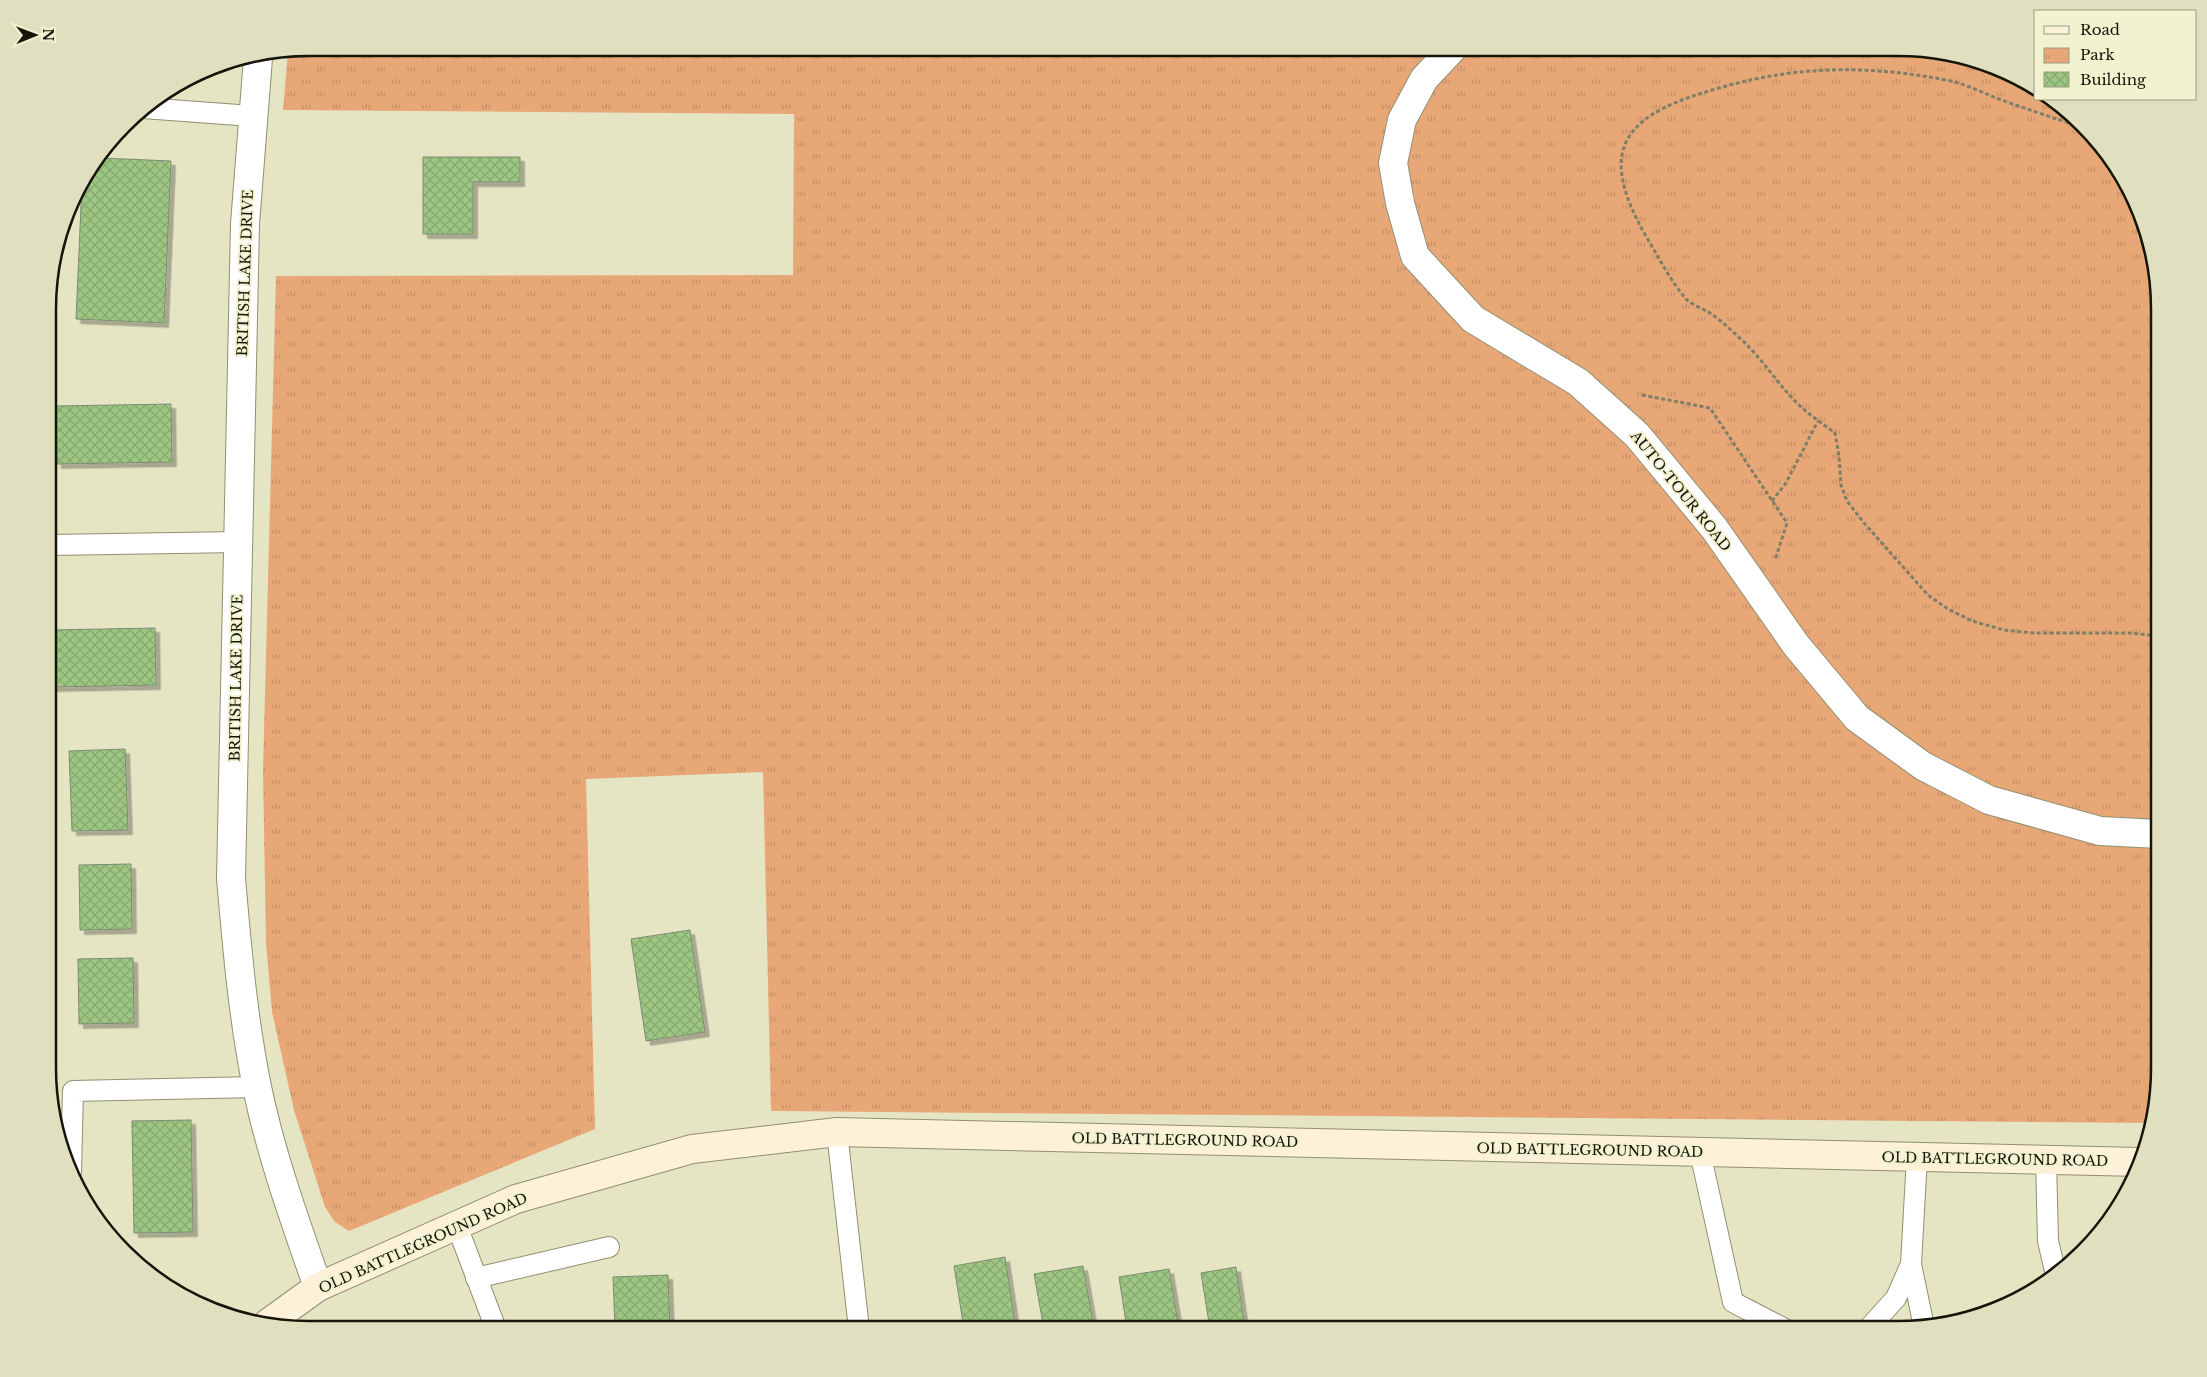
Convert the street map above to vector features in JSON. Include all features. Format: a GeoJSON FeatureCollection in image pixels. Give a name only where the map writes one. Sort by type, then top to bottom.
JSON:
{"type":"FeatureCollection","features":[{"type":"Feature","properties":{"kind":"street","name":"AUTO-TOUR ROAD"},"geometry":{"type":"LineString","coordinates":[[1446,56],[1424,79],[1402,120],[1393,163],[1400,203],[1415,256],[1473,320],[1578,382],[1637,435],[1714,528],[1796,645],[1857,718],[1923,766],[1989,800],[2100,832],[2151,834]]}},
{"type":"Feature","properties":{"kind":"street","name":"BRITISH LAKE DRIVE"},"geometry":{"type":"LineString","coordinates":[[258,62],[245,224],[232,878],[238,974],[257,1087],[282,1186],[318,1287]]}},
{"type":"Feature","properties":{"kind":"street","name":"OLD BATTLEGROUND ROAD"},"geometry":{"type":"LineString","coordinates":[[274,1319],[318,1287],[516,1199],[692,1150],[837,1132],[2132,1162]]}},
{"type":"Feature","properties":{"kind":"lane"},"geometry":{"type":"LineString","coordinates":[[155,109],[252,116]]}},
{"type":"Feature","properties":{"kind":"lane"},"geometry":{"type":"LineString","coordinates":[[56,545],[239,542]]}},
{"type":"Feature","properties":{"kind":"lane"},"geometry":{"type":"LineString","coordinates":[[71,1153],[73,1091],[257,1087]]}},
{"type":"Feature","properties":{"kind":"lane"},"geometry":{"type":"LineString","coordinates":[[837,1132],[858,1321]]}},
{"type":"Feature","properties":{"kind":"lane"},"geometry":{"type":"LineString","coordinates":[[1700,1152],[1733,1302],[1770,1321]]}},
{"type":"Feature","properties":{"kind":"lane"},"geometry":{"type":"LineString","coordinates":[[1917,1157],[1911,1264],[1922,1320]]}},
{"type":"Feature","properties":{"kind":"lane"},"geometry":{"type":"LineString","coordinates":[[2046,1160],[2048,1242],[2054,1267]]}},
{"type":"Feature","properties":{"kind":"lane"},"geometry":{"type":"LineString","coordinates":[[457,1226],[493,1321]]}},
{"type":"Feature","properties":{"kind":"lane"},"geometry":{"type":"LineString","coordinates":[[476,1278],[608,1247]]}},
{"type":"Feature","properties":{"kind":"lane"},"geometry":{"type":"LineString","coordinates":[[1875,1321],[1896,1298],[1911,1264]]}},
{"type":"Feature","properties":{"kind":"path"},"geometry":{"type":"LineString","coordinates":[[2069,123],[1955,82],[1844,69],[1774,75],[1704,92],[1654,112],[1632,130],[1625,143],[1621,157],[1624,185],[1631,208],[1656,253],[1688,301],[1721,320],[1760,358],[1800,406],[1834,433],[1839,456],[1841,485],[1848,501],[1864,524],[1928,594],[1948,610],[1972,622],[2004,630],[2034,633],[2129,633],[2151,635]]}},
{"type":"Feature","properties":{"kind":"path"},"geometry":{"type":"LineString","coordinates":[[1638,394],[1710,408],[1787,523],[1761,597]]}},
{"type":"Feature","properties":{"kind":"path"},"geometry":{"type":"LineString","coordinates":[[1772,501],[1786,483],[1818,420]]}},
{"type":"Feature","properties":{"kind":"green space"},"geometry":{"type":"Polygon","coordinates":[[[309,56],[1898,56],[1947,61],[1979,70],[2010,82],[2034,96],[2034,100],[2039,100],[2065,119],[2098,155],[2125,197],[2142,244],[2149,276],[2151,309],[2151,1068],[2149,1101],[2145,1123],[771,1111],[763,772],[586,779],[595,1129],[349,1231],[335,1222],[325,1207],[294,1110],[272,1012],[266,943],[263,771],[276,276],[793,275],[794,114],[283,110],[288,57],[309,56]]]}},
{"type":"Feature","properties":{"kind":"building"},"geometry":{"type":"Polygon","coordinates":[[[423,157],[520,157],[520,182],[473,182],[473,234],[423,234],[423,157]]]}},
{"type":"Feature","properties":{"kind":"building"},"geometry":{"type":"Polygon","coordinates":[[[107,158],[171,161],[164,323],[76,319],[81,199],[90,183],[107,158]]]}},
{"type":"Feature","properties":{"kind":"building"},"geometry":{"type":"Polygon","coordinates":[[[171,404],[172,462],[57,464],[56,406],[171,404]]]}},
{"type":"Feature","properties":{"kind":"building"},"geometry":{"type":"Polygon","coordinates":[[[155,628],[156,685],[56,687],[56,630],[155,628]]]}},
{"type":"Feature","properties":{"kind":"building"},"geometry":{"type":"Polygon","coordinates":[[[125,749],[128,830],[72,831],[69,751],[125,749]]]}},
{"type":"Feature","properties":{"kind":"building"},"geometry":{"type":"Polygon","coordinates":[[[131,864],[132,929],[80,930],[79,865],[131,864]]]}},
{"type":"Feature","properties":{"kind":"building"},"geometry":{"type":"Polygon","coordinates":[[[690,930],[705,1032],[646,1041],[631,939],[690,930]]]}},
{"type":"Feature","properties":{"kind":"building"},"geometry":{"type":"Polygon","coordinates":[[[133,958],[134,1023],[79,1024],[78,959],[133,958]]]}},
{"type":"Feature","properties":{"kind":"building"},"geometry":{"type":"Polygon","coordinates":[[[191,1120],[193,1232],[134,1233],[132,1121],[191,1120]]]}},
{"type":"Feature","properties":{"kind":"building"},"geometry":{"type":"Polygon","coordinates":[[[1005,1257],[1015,1321],[963,1321],[954,1266],[1005,1257]]]}},
{"type":"Feature","properties":{"kind":"building"},"geometry":{"type":"Polygon","coordinates":[[[1083,1266],[1093,1321],[1043,1321],[1034,1274],[1083,1266]]]}},
{"type":"Feature","properties":{"kind":"building"},"geometry":{"type":"Polygon","coordinates":[[[1236,1267],[1244,1321],[1209,1321],[1201,1273],[1236,1267]]]}},
{"type":"Feature","properties":{"kind":"building"},"geometry":{"type":"Polygon","coordinates":[[[1169,1269],[1178,1321],[1126,1321],[1119,1277],[1169,1269]]]}},
{"type":"Feature","properties":{"kind":"building"},"geometry":{"type":"Polygon","coordinates":[[[668,1275],[670,1321],[615,1321],[613,1277],[668,1275]]]}}]}
